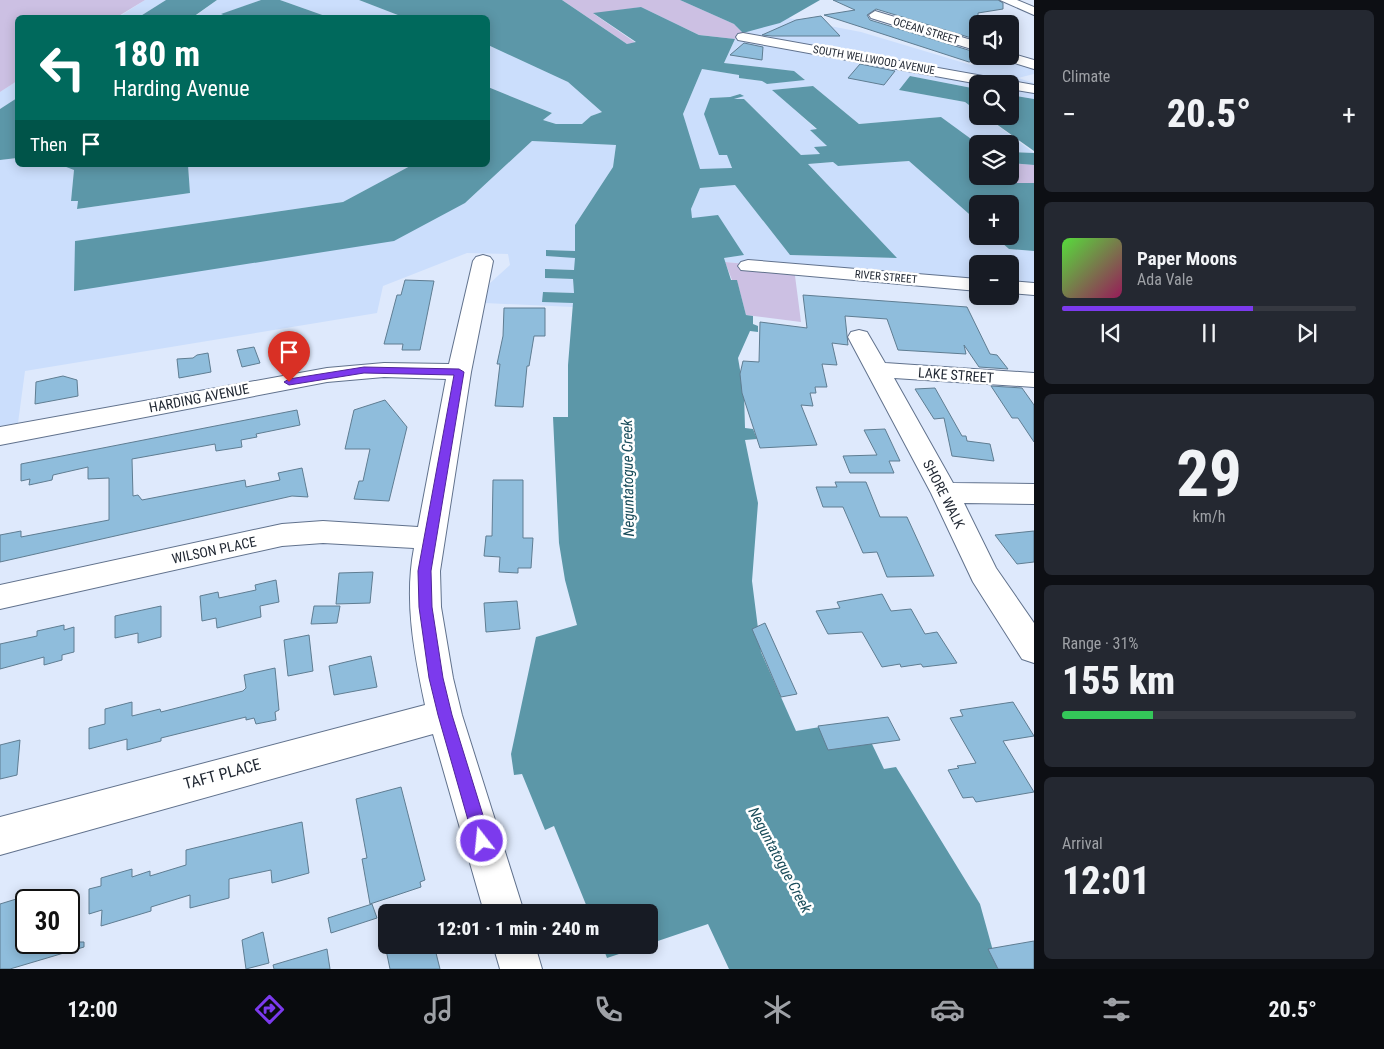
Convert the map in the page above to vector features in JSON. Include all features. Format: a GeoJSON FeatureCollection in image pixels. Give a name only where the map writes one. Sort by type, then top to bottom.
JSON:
{"type":"FeatureCollection","features":[{"type":"Feature","properties":{"kind":"street","name":"OCEAN STREET"},"geometry":{"type":"LineString","coordinates":[[885,0],[872,19],[969,45]]}},
{"type":"Feature","properties":{"kind":"street"},"geometry":{"type":"LineString","coordinates":[[1006,0],[1034,11]]}},
{"type":"Feature","properties":{"kind":"street","name":"SOUTH WELLWOOD AVENUE"},"geometry":{"type":"LineString","coordinates":[[743,37],[969,78]]}},
{"type":"Feature","properties":{"kind":"street"},"geometry":{"type":"LineString","coordinates":[[1019,60],[1034,65]]}},
{"type":"Feature","properties":{"kind":"street"},"geometry":{"type":"LineString","coordinates":[[1019,86],[1034,89]]}},
{"type":"Feature","properties":{"kind":"street"},"geometry":{"type":"LineString","coordinates":[[483,261],[459,372],[425,571],[426,607],[436,678],[445,715],[502,904]]}},
{"type":"Feature","properties":{"kind":"street","name":"RIVER STREET"},"geometry":{"type":"LineString","coordinates":[[748,266],[796,276],[969,285]]}},
{"type":"Feature","properties":{"kind":"street"},"geometry":{"type":"LineString","coordinates":[[1019,288],[1034,289]]}},
{"type":"Feature","properties":{"kind":"street","name":"SHORE WALK"},"geometry":{"type":"LineString","coordinates":[[859,337],[879,370],[945,493],[984,574],[1034,648]]}},
{"type":"Feature","properties":{"kind":"street","name":"HARDING AVENUE"},"geometry":{"type":"LineString","coordinates":[[0,436],[327,375],[384,370],[459,372]]}},
{"type":"Feature","properties":{"kind":"street","name":"LAKE STREET"},"geometry":{"type":"LineString","coordinates":[[879,370],[1034,380]]}},
{"type":"Feature","properties":{"kind":"street"},"geometry":{"type":"LineString","coordinates":[[945,493],[1034,494]]}},
{"type":"Feature","properties":{"kind":"street","name":"WILSON PLACE"},"geometry":{"type":"LineString","coordinates":[[0,597],[282,535],[323,532],[431,538]]}},
{"type":"Feature","properties":{"kind":"street","name":"TAFT PLACE"},"geometry":{"type":"LineString","coordinates":[[0,836],[445,715]]}},
{"type":"Feature","properties":{"kind":"street"},"geometry":{"type":"LineString","coordinates":[[517,954],[521,969]]}},
{"type":"Feature","properties":{"kind":"shaded area"},"geometry":{"type":"Polygon","coordinates":[[[0,0],[145,0],[120,15],[15,15],[15,82],[0,92],[0,0]]]}},
{"type":"Feature","properties":{"kind":"shaded area"},"geometry":{"type":"Polygon","coordinates":[[[145,0],[166,0],[142,15],[122,15],[145,0]]]}},
{"type":"Feature","properties":{"kind":"shaded area"},"geometry":{"type":"Polygon","coordinates":[[[217,0],[261,0],[222,14],[225,15],[197,15],[217,0]]]}},
{"type":"Feature","properties":{"kind":"shaded area"},"geometry":{"type":"Polygon","coordinates":[[[280,0],[359,0],[398,15],[322,15],[280,0]]]}},
{"type":"Feature","properties":{"kind":"shaded area"},"geometry":{"type":"Polygon","coordinates":[[[562,0],[680,0],[734,24],[780,23],[788,18],[861,32],[969,65],[1019,65],[1019,60],[1034,64],[1034,74],[1019,78],[1019,75],[969,75],[969,87],[910,76],[900,90],[965,102],[969,105],[969,125],[997,125],[1010,135],[969,135],[969,137],[941,117],[859,124],[813,86],[773,90],[817,130],[811,130],[827,146],[815,148],[820,154],[801,155],[744,99],[734,99],[740,94],[730,97],[711,98],[732,169],[699,169],[683,114],[702,69],[740,75],[740,78],[762,81],[767,84],[804,79],[793,71],[724,63],[735,39],[562,0]]]}},
{"type":"Feature","properties":{"kind":"shaded area"},"geometry":{"type":"Polygon","coordinates":[[[562,0],[680,0],[734,24],[743,33],[735,39],[699,35],[641,7],[594,14],[636,43],[627,44],[562,0]]]}},
{"type":"Feature","properties":{"kind":"shaded area"},"geometry":{"type":"Polygon","coordinates":[[[490,46],[568,82],[602,112],[591,116],[582,124],[556,124],[543,120],[552,113],[490,88],[490,46]]]}},
{"type":"Feature","properties":{"kind":"shaded area"},"geometry":{"type":"Polygon","coordinates":[[[1019,78],[1034,83],[1034,99],[1019,96],[1019,78]]]}},
{"type":"Feature","properties":{"kind":"shaded area"},"geometry":{"type":"Polygon","coordinates":[[[15,82],[15,99],[0,109],[0,92],[15,82]]]}},
{"type":"Feature","properties":{"kind":"shaded area"},"geometry":{"type":"Polygon","coordinates":[[[532,141],[616,145],[613,167],[575,225],[575,251],[546,250],[546,256],[575,257],[575,270],[545,269],[545,278],[573,279],[574,293],[543,292],[573,303],[573,307],[485,303],[490,283],[510,265],[508,254],[467,253],[383,286],[377,313],[25,371],[18,423],[0,426],[0,160],[15,158],[15,167],[66,167],[74,170],[71,201],[78,201],[77,209],[190,193],[188,167],[408,167],[343,202],[76,241],[75,290],[465,203],[532,141]]]}},
{"type":"Feature","properties":{"kind":"shaded area"},"geometry":{"type":"Polygon","coordinates":[[[1019,142],[1034,153],[1019,152],[1019,142]]]}},
{"type":"Feature","properties":{"kind":"shaded area"},"geometry":{"type":"Polygon","coordinates":[[[909,161],[969,214],[969,245],[1004,245],[1009,249],[1034,251],[1034,288],[1019,287],[1019,255],[969,255],[969,282],[725,262],[724,258],[743,255],[691,218],[691,209],[700,188],[735,185],[790,255],[896,258],[808,164],[833,162],[838,166],[909,161]]]}},
{"type":"Feature","properties":{"kind":"shaded area"},"geometry":{"type":"Polygon","coordinates":[[[1019,164],[1034,165],[1034,183],[1019,183],[1019,164]]]}},
{"type":"Feature","properties":{"kind":"shaded area"},"geometry":{"type":"Polygon","coordinates":[[[725,262],[794,268],[801,322],[746,315],[737,281],[732,280],[725,262]]]}},
{"type":"Feature","properties":{"kind":"water"},"geometry":{"type":"Polygon","coordinates":[[[166,0],[217,0],[196,15],[142,15],[166,0]]]}},
{"type":"Feature","properties":{"kind":"water"},"geometry":{"type":"Polygon","coordinates":[[[261,0],[280,0],[322,15],[223,15],[221,14],[261,0]]]}},
{"type":"Feature","properties":{"kind":"water","name":"Neguntatogue Creek"},"geometry":{"type":"Polygon","coordinates":[[[359,0],[562,0],[627,44],[636,42],[593,13],[641,7],[699,35],[735,39],[724,63],[794,71],[805,80],[767,84],[762,81],[739,78],[739,75],[702,69],[683,114],[700,169],[732,168],[727,155],[719,155],[704,114],[710,98],[730,97],[740,94],[744,96],[734,99],[744,99],[801,155],[820,154],[814,147],[827,146],[810,130],[817,129],[772,90],[813,86],[859,124],[941,117],[969,137],[969,185],[1019,185],[1019,183],[1034,183],[1034,251],[1009,249],[1004,245],[1019,245],[1019,195],[969,195],[969,214],[909,161],[838,166],[833,162],[808,164],[897,258],[790,255],[735,185],[700,188],[691,209],[692,218],[718,215],[744,255],[724,258],[731,280],[737,280],[746,315],[753,316],[753,324],[758,326],[758,332],[750,331],[738,358],[744,393],[745,428],[753,429],[757,439],[745,440],[758,503],[752,581],[761,652],[796,731],[820,727],[872,744],[884,769],[896,767],[980,904],[998,969],[729,969],[708,924],[658,941],[658,904],[586,904],[554,826],[545,830],[522,774],[514,775],[511,754],[536,637],[577,625],[565,580],[559,543],[553,417],[568,417],[568,365],[573,303],[542,302],[543,292],[574,293],[573,279],[545,278],[545,269],[574,270],[575,258],[546,256],[546,250],[575,251],[575,225],[613,167],[616,145],[532,141],[465,203],[394,241],[74,291],[75,241],[343,202],[408,167],[490,167],[490,88],[552,113],[543,120],[556,124],[582,124],[591,116],[602,112],[568,82],[490,46],[490,15],[398,15],[359,0]]]}},
{"type":"Feature","properties":{"kind":"water"},"geometry":{"type":"Polygon","coordinates":[[[680,0],[820,0],[780,23],[743,33],[734,24],[680,0]]]}},
{"type":"Feature","properties":{"kind":"water"},"geometry":{"type":"Polygon","coordinates":[[[910,76],[969,87],[969,105],[965,102],[899,90],[910,76]]]}},
{"type":"Feature","properties":{"kind":"water"},"geometry":{"type":"Polygon","coordinates":[[[1019,96],[1034,99],[1034,151],[1019,140],[1019,135],[1012,135],[998,125],[1019,125],[1019,96]]]}},
{"type":"Feature","properties":{"kind":"water"},"geometry":{"type":"Polygon","coordinates":[[[15,99],[15,158],[0,160],[0,109],[15,99]]]}},
{"type":"Feature","properties":{"kind":"water"},"geometry":{"type":"Polygon","coordinates":[[[1019,152],[1034,153],[1034,165],[1019,164],[1019,152]]]}},
{"type":"Feature","properties":{"kind":"water"},"geometry":{"type":"Polygon","coordinates":[[[66,167],[188,167],[190,193],[77,209],[78,201],[71,201],[74,170],[66,167]]]}},
{"type":"Feature","properties":{"kind":"water"},"geometry":{"type":"Polygon","coordinates":[[[605,954],[619,954],[607,958],[605,954]]]}},
{"type":"Feature","properties":{"kind":"building"},"geometry":{"type":"Polygon","coordinates":[[[833,0],[998,0],[1003,3],[1003,9],[978,13],[978,15],[969,15],[969,37],[876,9],[867,15],[870,20],[969,50],[969,62],[824,15],[855,10],[833,0]]]}},
{"type":"Feature","properties":{"kind":"building"},"geometry":{"type":"Polygon","coordinates":[[[821,16],[840,36],[762,35],[796,20],[821,16]]]}},
{"type":"Feature","properties":{"kind":"building"},"geometry":{"type":"Polygon","coordinates":[[[744,43],[763,47],[762,60],[730,55],[744,43]]]}},
{"type":"Feature","properties":{"kind":"building"},"geometry":{"type":"Polygon","coordinates":[[[860,64],[895,71],[884,85],[848,78],[860,64]]]}},
{"type":"Feature","properties":{"kind":"building"},"geometry":{"type":"Polygon","coordinates":[[[405,280],[434,281],[420,350],[402,350],[403,344],[384,344],[397,295],[401,295],[405,280]]]}},
{"type":"Feature","properties":{"kind":"building"},"geometry":{"type":"Polygon","coordinates":[[[803,295],[967,307],[990,354],[997,355],[1008,369],[979,367],[964,345],[966,354],[898,350],[887,319],[845,316],[848,345],[832,343],[837,365],[822,364],[827,387],[815,387],[816,393],[810,393],[813,406],[801,405],[817,445],[760,448],[742,393],[740,374],[743,361],[759,362],[760,322],[807,328],[803,295]]]}},
{"type":"Feature","properties":{"kind":"building"},"geometry":{"type":"Polygon","coordinates":[[[504,308],[545,308],[545,336],[534,336],[529,366],[527,366],[523,407],[495,406],[500,364],[497,364],[503,336],[504,308]]]}},
{"type":"Feature","properties":{"kind":"building"},"geometry":{"type":"Polygon","coordinates":[[[254,347],[260,363],[242,367],[237,350],[254,347]]]}},
{"type":"Feature","properties":{"kind":"building"},"geometry":{"type":"Polygon","coordinates":[[[208,353],[211,372],[179,378],[177,359],[193,358],[197,355],[208,353]]]}},
{"type":"Feature","properties":{"kind":"building"},"geometry":{"type":"Polygon","coordinates":[[[63,376],[77,380],[78,396],[35,404],[36,382],[63,376]]]}},
{"type":"Feature","properties":{"kind":"building"},"geometry":{"type":"Polygon","coordinates":[[[991,386],[1022,388],[1034,405],[1034,442],[1018,418],[1012,418],[991,386]]]}},
{"type":"Feature","properties":{"kind":"building"},"geometry":{"type":"Polygon","coordinates":[[[935,388],[962,436],[966,436],[967,441],[990,444],[994,461],[952,456],[944,418],[934,419],[915,389],[935,388]]]}},
{"type":"Feature","properties":{"kind":"building"},"geometry":{"type":"Polygon","coordinates":[[[385,400],[407,427],[389,501],[354,499],[359,481],[363,481],[370,449],[345,449],[354,410],[385,400]]]}},
{"type":"Feature","properties":{"kind":"building"},"geometry":{"type":"Polygon","coordinates":[[[297,410],[300,425],[256,434],[257,437],[241,440],[242,447],[216,451],[215,444],[132,459],[133,496],[138,495],[142,500],[245,480],[246,487],[280,480],[278,473],[302,468],[308,497],[292,496],[0,562],[0,535],[21,531],[21,537],[109,520],[109,478],[88,479],[88,467],[53,475],[52,480],[29,485],[30,479],[21,481],[21,464],[297,410]]]}},
{"type":"Feature","properties":{"kind":"building"},"geometry":{"type":"Polygon","coordinates":[[[885,429],[900,461],[889,461],[894,473],[850,473],[843,456],[877,455],[864,430],[885,429]]]}},
{"type":"Feature","properties":{"kind":"building"},"geometry":{"type":"Polygon","coordinates":[[[493,480],[523,480],[523,538],[533,538],[531,568],[518,568],[518,573],[499,572],[500,557],[484,556],[486,536],[492,536],[493,480]]]}},
{"type":"Feature","properties":{"kind":"building"},"geometry":{"type":"Polygon","coordinates":[[[835,482],[866,482],[880,517],[907,517],[934,576],[887,577],[877,552],[863,553],[843,507],[823,507],[816,487],[837,487],[835,482]]]}},
{"type":"Feature","properties":{"kind":"building"},"geometry":{"type":"Polygon","coordinates":[[[1034,531],[1034,562],[1017,564],[995,535],[1034,531]]]}},
{"type":"Feature","properties":{"kind":"building"},"geometry":{"type":"Polygon","coordinates":[[[373,572],[370,603],[336,604],[339,573],[373,572]]]}},
{"type":"Feature","properties":{"kind":"building"},"geometry":{"type":"Polygon","coordinates":[[[276,580],[279,602],[260,606],[261,617],[217,628],[216,618],[202,621],[200,596],[218,592],[219,598],[256,590],[255,585],[276,580]]]}},
{"type":"Feature","properties":{"kind":"building"},"geometry":{"type":"Polygon","coordinates":[[[882,594],[891,611],[911,609],[925,634],[937,632],[957,663],[923,667],[921,664],[901,667],[900,664],[882,667],[862,632],[828,634],[816,611],[840,608],[837,602],[882,594]]]}},
{"type":"Feature","properties":{"kind":"building"},"geometry":{"type":"Polygon","coordinates":[[[517,601],[520,629],[486,632],[484,603],[517,601]]]}},
{"type":"Feature","properties":{"kind":"building"},"geometry":{"type":"Polygon","coordinates":[[[161,606],[161,637],[138,643],[138,633],[115,638],[115,616],[161,606]]]}},
{"type":"Feature","properties":{"kind":"building"},"geometry":{"type":"Polygon","coordinates":[[[314,606],[340,606],[337,623],[311,624],[314,606]]]}},
{"type":"Feature","properties":{"kind":"building"},"geometry":{"type":"Polygon","coordinates":[[[765,623],[797,694],[781,697],[752,629],[765,623]]]}},
{"type":"Feature","properties":{"kind":"building"},"geometry":{"type":"Polygon","coordinates":[[[64,625],[64,630],[74,627],[74,652],[62,655],[62,660],[44,665],[44,657],[0,669],[0,644],[37,636],[37,631],[64,625]]]}},
{"type":"Feature","properties":{"kind":"building"},"geometry":{"type":"Polygon","coordinates":[[[309,635],[313,671],[288,676],[284,640],[309,635]]]}},
{"type":"Feature","properties":{"kind":"building"},"geometry":{"type":"Polygon","coordinates":[[[371,656],[377,687],[334,695],[329,666],[371,656]]]}},
{"type":"Feature","properties":{"kind":"building"},"geometry":{"type":"Polygon","coordinates":[[[275,668],[279,710],[275,712],[276,720],[256,724],[254,718],[246,720],[246,717],[161,738],[161,741],[127,750],[127,739],[89,749],[89,728],[105,724],[105,709],[132,702],[132,716],[160,709],[161,712],[243,691],[246,688],[244,675],[275,668]]]}},
{"type":"Feature","properties":{"kind":"building"},"geometry":{"type":"Polygon","coordinates":[[[1013,702],[1034,736],[1003,741],[1034,792],[976,802],[973,797],[963,798],[948,770],[959,768],[957,766],[976,763],[950,718],[963,716],[960,710],[1013,702]]]}},
{"type":"Feature","properties":{"kind":"building"},"geometry":{"type":"Polygon","coordinates":[[[888,717],[900,740],[828,750],[818,726],[888,717]]]}},
{"type":"Feature","properties":{"kind":"building"},"geometry":{"type":"Polygon","coordinates":[[[20,740],[17,775],[0,779],[0,745],[20,740]]]}},
{"type":"Feature","properties":{"kind":"building"},"geometry":{"type":"Polygon","coordinates":[[[401,787],[425,880],[420,882],[421,887],[370,904],[362,859],[367,858],[356,799],[401,787]]]}},
{"type":"Feature","properties":{"kind":"building"},"geometry":{"type":"Polygon","coordinates":[[[302,822],[309,873],[272,883],[271,870],[229,879],[229,898],[190,908],[190,895],[151,907],[151,911],[101,926],[102,910],[89,914],[89,889],[101,886],[101,878],[132,869],[132,877],[150,871],[150,876],[186,865],[186,850],[302,822]]]}},
{"type":"Feature","properties":{"kind":"building"},"geometry":{"type":"Polygon","coordinates":[[[15,899],[15,954],[60,954],[10,969],[0,969],[0,904],[15,899]]]}},
{"type":"Feature","properties":{"kind":"building"},"geometry":{"type":"Polygon","coordinates":[[[372,904],[377,918],[331,933],[328,918],[372,904]]]}},
{"type":"Feature","properties":{"kind":"building"},"geometry":{"type":"Polygon","coordinates":[[[263,932],[269,963],[246,969],[242,940],[263,932]]]}},
{"type":"Feature","properties":{"kind":"building"},"geometry":{"type":"Polygon","coordinates":[[[1034,941],[1034,969],[998,969],[988,949],[1034,941]]]}},
{"type":"Feature","properties":{"kind":"building"},"geometry":{"type":"Polygon","coordinates":[[[80,942],[84,942],[84,947],[80,948],[80,942]]]}},
{"type":"Feature","properties":{"kind":"building"},"geometry":{"type":"Polygon","coordinates":[[[327,949],[330,969],[274,969],[273,965],[327,949]]]}},
{"type":"Feature","properties":{"kind":"building"},"geometry":{"type":"Polygon","coordinates":[[[387,954],[436,954],[440,969],[390,969],[387,954]]]}},
{"type":"Feature","properties":{"kind":"route"},"geometry":{"type":"LineString","coordinates":[[289,382],[364,370],[459,372],[425,571],[426,607],[436,678],[482,841]]}}]}
